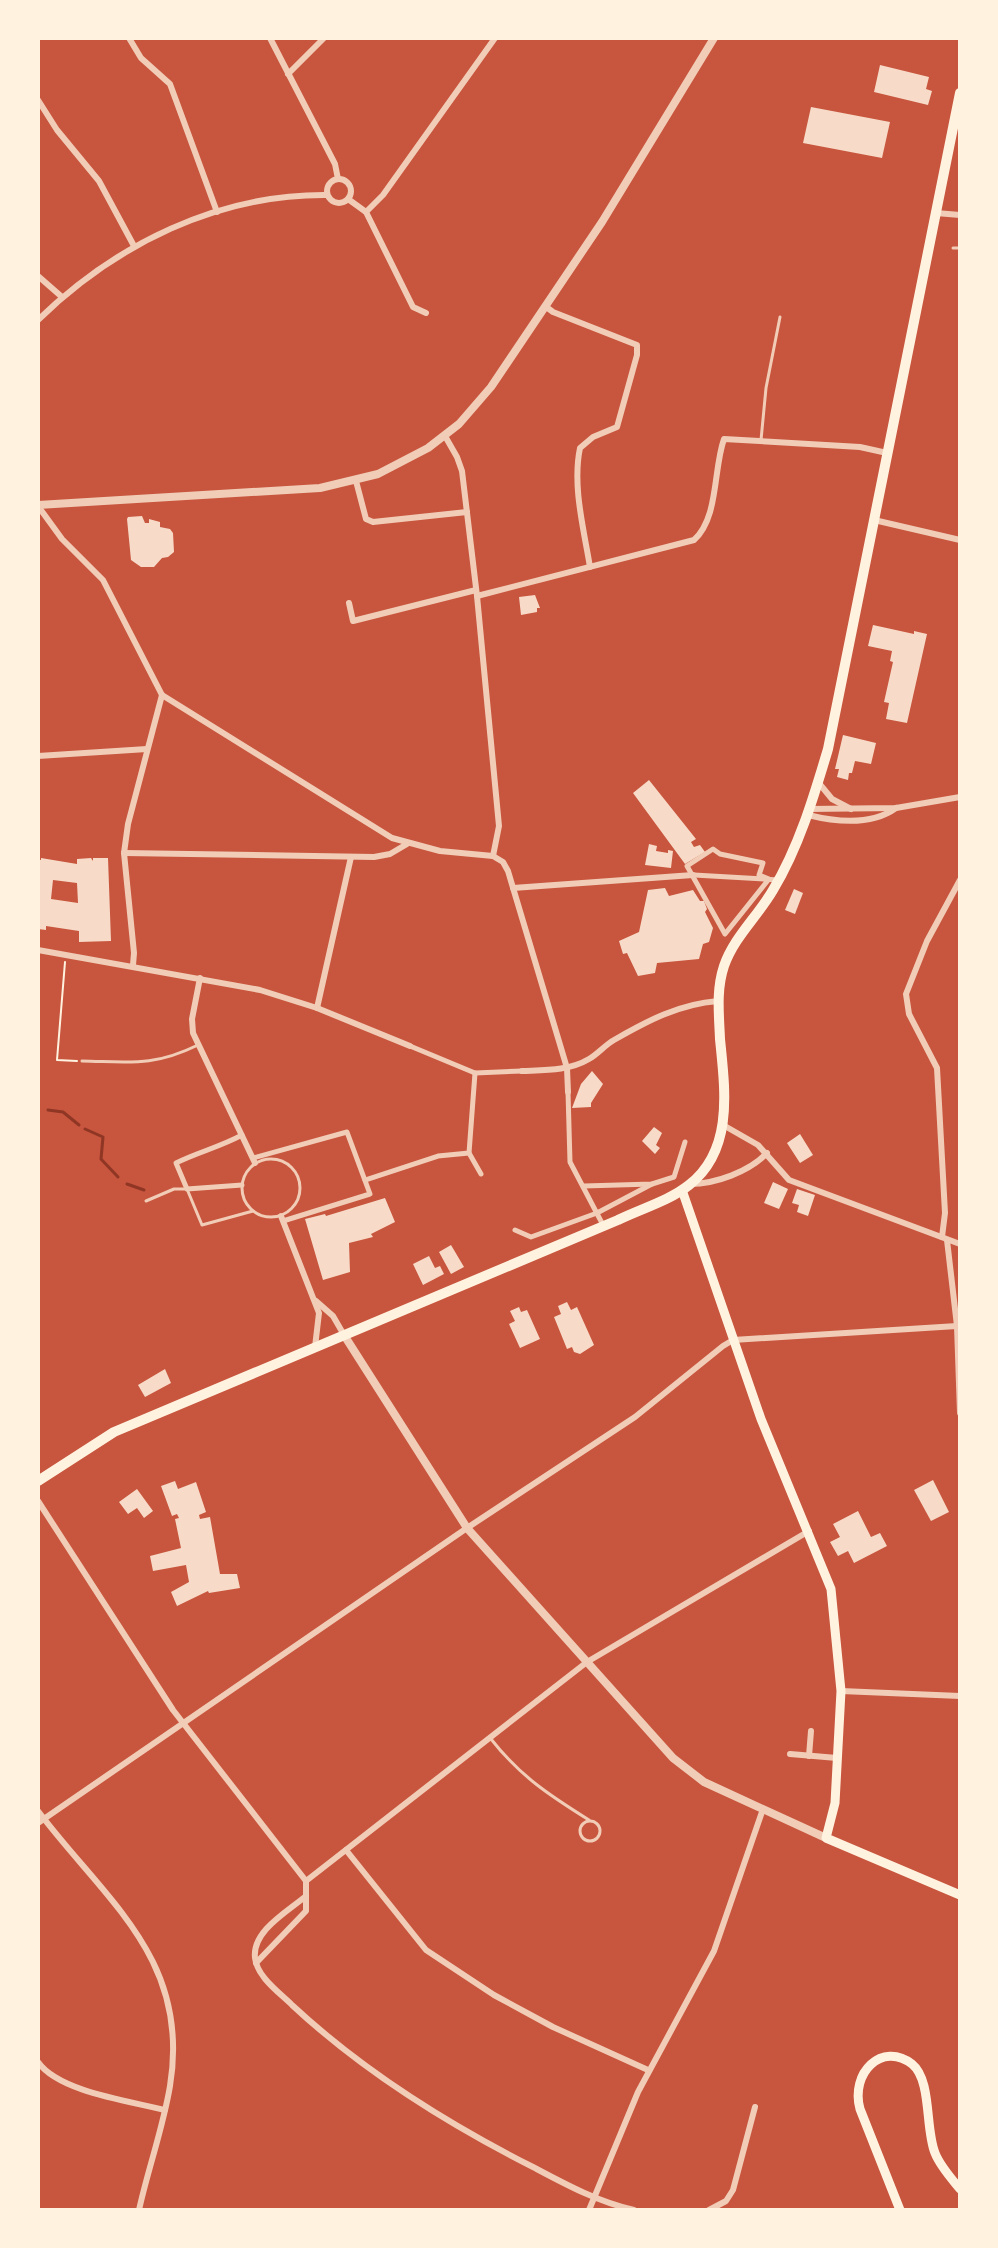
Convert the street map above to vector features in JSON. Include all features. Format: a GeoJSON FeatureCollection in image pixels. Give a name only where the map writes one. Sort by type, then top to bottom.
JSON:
{"type":"FeatureCollection","features":[{"type":"Feature","properties":{"kind":"main road"},"geometry":{"type":"LineString","coordinates":[[38,1481],[114,1432],[604,1225],[686,1187],[713,1156],[723,1125],[724,1086],[718,1001],[721,976],[730,952],[774,880],[808,812],[831,736],[960,93]]}},
{"type":"Feature","properties":{"kind":"main road"},"geometry":{"type":"LineString","coordinates":[[686,1187],[761,1419],[831,1589],[841,1691],[834,1816],[826,1838],[960,1895]]}},
{"type":"Feature","properties":{"kind":"main road"},"geometry":{"type":"LineString","coordinates":[[900,2210],[856,2092],[863,2071],[882,2059],[900,2058],[913,2064],[918,2071],[925,2089],[928,2126],[935,2153],[960,2189]]}},
{"type":"Feature","properties":{"kind":"street"},"geometry":{"type":"LineString","coordinates":[[129,38],[141,58],[170,84],[217,212]]}},
{"type":"Feature","properties":{"kind":"street"},"geometry":{"type":"LineString","coordinates":[[270,38],[335,164],[338,179]]}},
{"type":"Feature","properties":{"kind":"street"},"geometry":{"type":"LineString","coordinates":[[288,74],[324,38]]}},
{"type":"Feature","properties":{"kind":"street"},"geometry":{"type":"LineString","coordinates":[[366,212],[383,195],[495,38]]}},
{"type":"Feature","properties":{"kind":"street"},"geometry":{"type":"LineString","coordinates":[[38,506],[297,489],[356,481],[403,463],[445,436],[487,392],[628,182],[714,38]]}},
{"type":"Feature","properties":{"kind":"street"},"geometry":{"type":"LineString","coordinates":[[38,100],[57,130],[99,181],[134,246]]}},
{"type":"Feature","properties":{"kind":"street"},"geometry":{"type":"LineString","coordinates":[[327,195],[328,186],[338,179]]}},
{"type":"Feature","properties":{"kind":"street"},"geometry":{"type":"LineString","coordinates":[[338,179],[349,185],[348,199]]}},
{"type":"Feature","properties":{"kind":"street"},"geometry":{"type":"LineString","coordinates":[[38,320],[62,297],[134,246],[217,212],[272,197],[327,195],[337,203],[348,199]]}},
{"type":"Feature","properties":{"kind":"street"},"geometry":{"type":"LineString","coordinates":[[348,199],[366,212],[413,307],[426,313]]}},
{"type":"Feature","properties":{"kind":"street"},"geometry":{"type":"LineString","coordinates":[[936,213],[960,215]]}},
{"type":"Feature","properties":{"kind":"street"},"geometry":{"type":"LineString","coordinates":[[38,276],[62,297]]}},
{"type":"Feature","properties":{"kind":"street"},"geometry":{"type":"LineString","coordinates":[[545,306],[637,345],[617,427],[593,437],[580,448],[577,467],[590,567]]}},
{"type":"Feature","properties":{"kind":"street"},"geometry":{"type":"LineString","coordinates":[[445,436],[457,457],[477,593],[499,826],[493,856]]}},
{"type":"Feature","properties":{"kind":"street"},"geometry":{"type":"LineString","coordinates":[[349,603],[353,621],[694,540],[703,532],[709,519],[724,439],[860,447],[887,453]]}},
{"type":"Feature","properties":{"kind":"street"},"geometry":{"type":"LineString","coordinates":[[356,481],[366,519],[373,522],[381,524],[467,512]]}},
{"type":"Feature","properties":{"kind":"street"},"geometry":{"type":"LineString","coordinates":[[38,506],[62,539],[103,580],[162,695],[392,838],[440,851],[493,856],[503,862],[567,1068],[570,1162],[604,1225]]}},
{"type":"Feature","properties":{"kind":"street"},"geometry":{"type":"LineString","coordinates":[[874,520],[960,540]]}},
{"type":"Feature","properties":{"kind":"street"},"geometry":{"type":"LineString","coordinates":[[133,965],[124,853],[128,824],[162,695]]}},
{"type":"Feature","properties":{"kind":"street"},"geometry":{"type":"LineString","coordinates":[[38,756],[147,749]]}},
{"type":"Feature","properties":{"kind":"street"},"geometry":{"type":"LineString","coordinates":[[818,782],[832,799],[851,809]]}},
{"type":"Feature","properties":{"kind":"street"},"geometry":{"type":"LineString","coordinates":[[808,812],[896,808],[960,797]]}},
{"type":"Feature","properties":{"kind":"street"},"geometry":{"type":"LineString","coordinates":[[808,812],[826,819],[857,820],[887,815],[896,808]]}},
{"type":"Feature","properties":{"kind":"street"},"geometry":{"type":"LineString","coordinates":[[124,853],[351,857],[390,854],[407,844]]}},
{"type":"Feature","properties":{"kind":"street"},"geometry":{"type":"LineString","coordinates":[[713,849],[720,854],[763,863],[759,875],[774,880],[725,934],[687,866],[713,849]]}},
{"type":"Feature","properties":{"kind":"street"},"geometry":{"type":"LineString","coordinates":[[317,1008],[351,857]]}},
{"type":"Feature","properties":{"kind":"street"},"geometry":{"type":"LineString","coordinates":[[513,888],[693,875],[774,880]]}},
{"type":"Feature","properties":{"kind":"street"},"geometry":{"type":"LineString","coordinates":[[960,880],[927,941],[910,981],[906,1006],[932,1053],[940,1087],[945,1239],[957,1326],[960,1413]]}},
{"type":"Feature","properties":{"kind":"street"},"geometry":{"type":"LineString","coordinates":[[38,950],[260,990],[317,1008],[475,1073],[567,1068],[590,1059],[611,1042],[666,1012],[689,1004],[718,1001]]}},
{"type":"Feature","properties":{"kind":"street"},"geometry":{"type":"LineString","coordinates":[[200,978],[192,1019],[193,1033],[254,1160],[347,1132],[370,1194],[282,1218],[320,1320],[315,1347]]}},
{"type":"Feature","properties":{"kind":"street"},"geometry":{"type":"LineString","coordinates":[[475,1073],[469,1153],[481,1174]]}},
{"type":"Feature","properties":{"kind":"street"},"geometry":{"type":"LineString","coordinates":[[723,1125],[745,1136],[767,1153],[789,1180],[960,1244]]}},
{"type":"Feature","properties":{"kind":"street"},"geometry":{"type":"LineString","coordinates":[[242,1135],[218,1148],[207,1148],[176,1163],[187,1189],[242,1185]]}},
{"type":"Feature","properties":{"kind":"street"},"geometry":{"type":"LineString","coordinates":[[515,1230],[531,1237],[597,1213],[652,1184],[674,1177],[685,1142]]}},
{"type":"Feature","properties":{"kind":"street"},"geometry":{"type":"LineString","coordinates":[[365,1180],[438,1156],[469,1153]]}},
{"type":"Feature","properties":{"kind":"street"},"geometry":{"type":"LineString","coordinates":[[686,1187],[708,1184],[758,1162],[767,1153]]}},
{"type":"Feature","properties":{"kind":"street"},"geometry":{"type":"LineString","coordinates":[[584,1186],[652,1184]]}},
{"type":"Feature","properties":{"kind":"street"},"geometry":{"type":"LineString","coordinates":[[314,1299],[333,1316],[467,1528],[685,1770],[704,1782],[826,1838]]}},
{"type":"Feature","properties":{"kind":"street"},"geometry":{"type":"LineString","coordinates":[[41,1821],[467,1528],[635,1417],[733,1340],[957,1326]]}},
{"type":"Feature","properties":{"kind":"street"},"geometry":{"type":"LineString","coordinates":[[38,1501],[182,1722],[306,1881],[306,1911],[256,1963]]}},
{"type":"Feature","properties":{"kind":"street"},"geometry":{"type":"LineString","coordinates":[[306,1881],[587,1662],[809,1531]]}},
{"type":"Feature","properties":{"kind":"street"},"geometry":{"type":"LineString","coordinates":[[841,1691],[960,1696]]}},
{"type":"Feature","properties":{"kind":"street"},"geometry":{"type":"LineString","coordinates":[[809,1756],[811,1731]]}},
{"type":"Feature","properties":{"kind":"street"},"geometry":{"type":"LineString","coordinates":[[790,1754],[837,1758]]}},
{"type":"Feature","properties":{"kind":"street"},"geometry":{"type":"LineString","coordinates":[[589,2210],[648,2070],[714,1951],[763,1809]]}},
{"type":"Feature","properties":{"kind":"street"},"geometry":{"type":"LineString","coordinates":[[38,1811],[41,1821],[126,1917],[147,1947],[158,1972],[170,2018],[173,2065],[165,2110],[139,2210]]}},
{"type":"Feature","properties":{"kind":"street"},"geometry":{"type":"LineString","coordinates":[[346,1850],[426,1950],[506,2002],[648,2070]]}},
{"type":"Feature","properties":{"kind":"street"},"geometry":{"type":"LineString","coordinates":[[306,1896],[257,1940],[256,1963],[269,1981],[304,2016],[382,2078],[460,2130],[595,2197],[634,2210]]}},
{"type":"Feature","properties":{"kind":"street"},"geometry":{"type":"LineString","coordinates":[[38,2062],[58,2079],[75,2086],[165,2110]]}},
{"type":"Feature","properties":{"kind":"street"},"geometry":{"type":"LineString","coordinates":[[709,2210],[726,2201],[733,2190],[755,2107]]}},
{"type":"Feature","properties":{"kind":"lane"},"geometry":{"type":"LineString","coordinates":[[953,248],[960,248]]}},
{"type":"Feature","properties":{"kind":"lane"},"geometry":{"type":"LineString","coordinates":[[761,441],[766,388],[780,317]]}},
{"type":"Feature","properties":{"kind":"lane"},"geometry":{"type":"LineString","coordinates":[[82,1061],[153,1062],[173,1058],[198,1045]]}},
{"type":"Feature","properties":{"kind":"lane"},"geometry":{"type":"LineString","coordinates":[[276,1159],[293,1168],[298,1176],[300,1195],[282,1218],[253,1211],[246,1204],[242,1185],[254,1160],[276,1159]]}},
{"type":"Feature","properties":{"kind":"lane"},"geometry":{"type":"LineString","coordinates":[[146,1201],[174,1189],[187,1189],[202,1225],[253,1211]]}},
{"type":"Feature","properties":{"kind":"lane"},"geometry":{"type":"LineString","coordinates":[[489,1738],[513,1767],[540,1789],[596,1822],[600,1830],[598,1836],[590,1841],[583,1838],[580,1832],[582,1825],[589,1820]]}},
{"type":"Feature","properties":{"kind":"path"},"geometry":{"type":"LineString","coordinates":[[66,954],[57,1060],[82,1061]]}},
{"type":"Feature","properties":{"kind":"building"},"geometry":{"type":"Polygon","coordinates":[[[880,65],[929,77],[926,89],[932,91],[928,105],[874,92],[880,65]]]}},
{"type":"Feature","properties":{"kind":"building"},"geometry":{"type":"Polygon","coordinates":[[[811,107],[890,122],[882,158],[803,143],[811,107]]]}},
{"type":"Feature","properties":{"kind":"building"},"geometry":{"type":"Polygon","coordinates":[[[142,516],[145,523],[149,523],[149,519],[160,522],[160,527],[173,533],[174,552],[154,567],[141,567],[131,560],[127,519],[142,516]]]}},
{"type":"Feature","properties":{"kind":"building"},"geometry":{"type":"Polygon","coordinates":[[[535,595],[540,608],[537,612],[521,615],[519,597],[535,595]]]}},
{"type":"Feature","properties":{"kind":"building"},"geometry":{"type":"Polygon","coordinates":[[[873,625],[927,634],[907,723],[886,719],[889,703],[884,702],[893,662],[890,661],[892,651],[868,646],[873,625]]]}},
{"type":"Feature","properties":{"kind":"building"},"geometry":{"type":"Polygon","coordinates":[[[843,735],[876,743],[871,764],[855,761],[848,780],[837,777],[839,769],[835,769],[843,735]]]}},
{"type":"Feature","properties":{"kind":"building"},"geometry":{"type":"Polygon","coordinates":[[[649,780],[696,839],[691,842],[694,847],[700,845],[705,852],[685,864],[633,793],[649,780]]]}},
{"type":"Feature","properties":{"kind":"building"},"geometry":{"type":"Polygon","coordinates":[[[649,844],[657,846],[656,851],[673,851],[671,868],[645,865],[649,844]]]}},
{"type":"Feature","properties":{"kind":"building"},"geometry":{"type":"Polygon","coordinates":[[[91,858],[93,861],[93,858],[108,858],[111,941],[79,942],[79,931],[46,926],[46,930],[38,929],[38,860],[77,864],[77,859],[91,858]],[[53,880],[51,899],[78,903],[77,883],[53,880]]]}},
{"type":"Feature","properties":{"kind":"building"},"geometry":{"type":"Polygon","coordinates":[[[665,888],[669,896],[693,890],[700,901],[704,901],[705,912],[713,928],[709,942],[703,944],[699,959],[657,963],[655,973],[638,976],[627,953],[623,954],[619,941],[639,932],[648,890],[665,888]]]}},
{"type":"Feature","properties":{"kind":"building"},"geometry":{"type":"Polygon","coordinates":[[[794,889],[803,893],[795,914],[785,910],[794,889]]]}},
{"type":"Feature","properties":{"kind":"building"},"geometry":{"type":"Polygon","coordinates":[[[592,1071],[603,1084],[591,1107],[572,1108],[581,1084],[592,1071]]]}},
{"type":"Feature","properties":{"kind":"building"},"geometry":{"type":"Polygon","coordinates":[[[654,1127],[662,1133],[656,1145],[660,1148],[655,1154],[642,1141],[654,1127]]]}},
{"type":"Feature","properties":{"kind":"building"},"geometry":{"type":"Polygon","coordinates":[[[800,1134],[813,1155],[800,1163],[787,1143],[800,1134]]]}},
{"type":"Feature","properties":{"kind":"building"},"geometry":{"type":"Polygon","coordinates":[[[773,1182],[788,1189],[779,1209],[764,1203],[773,1182]]]}},
{"type":"Feature","properties":{"kind":"building"},"geometry":{"type":"Polygon","coordinates":[[[797,1189],[815,1195],[808,1216],[797,1212],[799,1205],[792,1203],[797,1189]]]}},
{"type":"Feature","properties":{"kind":"building"},"geometry":{"type":"Polygon","coordinates":[[[385,1198],[395,1222],[371,1234],[373,1237],[349,1243],[350,1272],[323,1280],[305,1219],[326,1216],[385,1198]]]}},
{"type":"Feature","properties":{"kind":"building"},"geometry":{"type":"Polygon","coordinates":[[[451,1245],[464,1267],[451,1274],[439,1252],[451,1245]]]}},
{"type":"Feature","properties":{"kind":"building"},"geometry":{"type":"Polygon","coordinates":[[[429,1256],[435,1268],[440,1266],[444,1274],[423,1285],[413,1264],[429,1256]]]}},
{"type":"Feature","properties":{"kind":"building"},"geometry":{"type":"Polygon","coordinates":[[[567,1302],[571,1310],[577,1307],[594,1345],[580,1354],[574,1352],[572,1347],[567,1349],[554,1317],[561,1314],[558,1306],[567,1302]]]}},
{"type":"Feature","properties":{"kind":"building"},"geometry":{"type":"Polygon","coordinates":[[[519,1307],[521,1312],[527,1310],[540,1339],[520,1348],[509,1324],[515,1321],[510,1311],[519,1307]]]}},
{"type":"Feature","properties":{"kind":"building"},"geometry":{"type":"Polygon","coordinates":[[[165,1369],[171,1383],[145,1397],[138,1385],[165,1369]]]}},
{"type":"Feature","properties":{"kind":"building"},"geometry":{"type":"Polygon","coordinates":[[[933,1480],[949,1512],[931,1521],[914,1490],[933,1480]]]}},
{"type":"Feature","properties":{"kind":"building"},"geometry":{"type":"Polygon","coordinates":[[[175,1481],[178,1489],[196,1482],[206,1512],[199,1515],[200,1519],[210,1517],[220,1574],[237,1574],[240,1588],[208,1591],[177,1606],[171,1592],[189,1582],[186,1565],[153,1571],[150,1556],[181,1548],[175,1519],[179,1518],[177,1514],[172,1516],[161,1486],[175,1481]]]}},
{"type":"Feature","properties":{"kind":"building"},"geometry":{"type":"Polygon","coordinates":[[[137,1489],[153,1511],[144,1518],[137,1508],[128,1514],[119,1502],[137,1489]]]}},
{"type":"Feature","properties":{"kind":"building"},"geometry":{"type":"Polygon","coordinates":[[[858,1511],[871,1537],[880,1533],[887,1546],[854,1563],[848,1551],[838,1556],[830,1542],[840,1537],[833,1524],[858,1511]]]}},
{"type":"Feature","properties":{"kind":"waterway"},"geometry":{"type":"LineString","coordinates":[[48,1110],[63,1112],[79,1125]]}},
{"type":"Feature","properties":{"kind":"waterway"},"geometry":{"type":"LineString","coordinates":[[85,1129],[103,1137],[101,1159],[118,1177]]}},
{"type":"Feature","properties":{"kind":"waterway"},"geometry":{"type":"LineString","coordinates":[[127,1184],[144,1190]]}}]}
